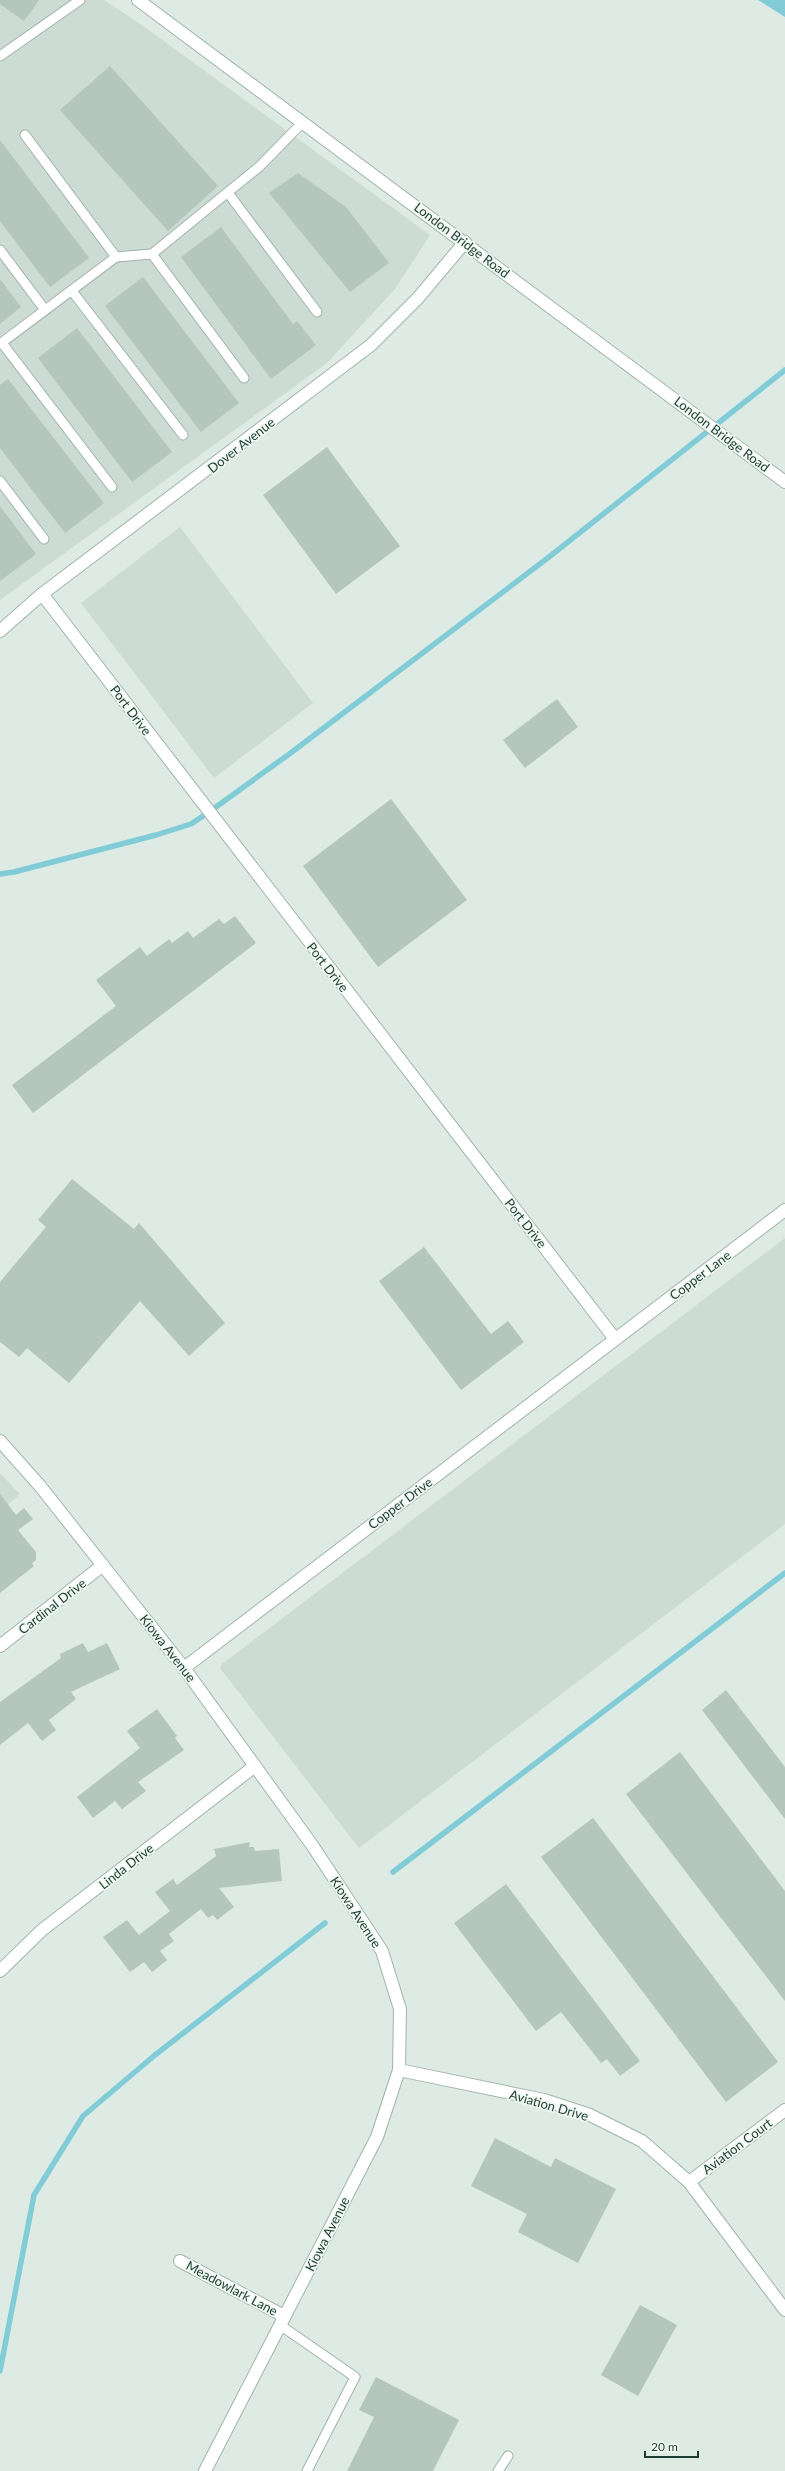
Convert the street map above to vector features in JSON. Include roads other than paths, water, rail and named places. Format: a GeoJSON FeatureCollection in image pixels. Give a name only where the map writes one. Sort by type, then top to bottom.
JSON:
{"type":"FeatureCollection","features":[{"type":"Feature","properties":{"kind":"street","name":"London Bridge Road"},"geometry":{"type":"LineString","coordinates":[[138,0],[465,242],[785,482]]}},
{"type":"Feature","properties":{"kind":"street","name":"Dover Avenue"},"geometry":{"type":"LineString","coordinates":[[0,631],[42,594],[371,345],[418,298],[465,242]]}},
{"type":"Feature","properties":{"kind":"street","name":"Port Drive"},"geometry":{"type":"LineString","coordinates":[[42,594],[615,1339]]}},
{"type":"Feature","properties":{"kind":"street","name":"Copper Lane"},"geometry":{"type":"LineString","coordinates":[[615,1339],[785,1210]]}},
{"type":"Feature","properties":{"kind":"street","name":"Copper Drive"},"geometry":{"type":"LineString","coordinates":[[184,1668],[615,1339]]}},
{"type":"Feature","properties":{"kind":"street","name":"Kiowa Avenue"},"geometry":{"type":"LineString","coordinates":[[0,1441],[40,1486],[184,1668],[312,1845],[382,1951],[400,2009],[399,2070],[377,2138],[205,2471]]}},
{"type":"Feature","properties":{"kind":"street","name":"Cardinal Drive"},"geometry":{"type":"LineString","coordinates":[[0,1646],[103,1565]]}},
{"type":"Feature","properties":{"kind":"street","name":"Linda Drive"},"geometry":{"type":"LineString","coordinates":[[0,1971],[42,1930],[255,1766]]}},
{"type":"Feature","properties":{"kind":"street","name":"Aviation Drive"},"geometry":{"type":"LineString","coordinates":[[399,2070],[544,2100],[590,2115],[642,2141],[689,2182],[785,2310]]}},
{"type":"Feature","properties":{"kind":"street","name":"Aviation Court"},"geometry":{"type":"LineString","coordinates":[[689,2182],[785,2110]]}},
{"type":"Feature","properties":{"kind":"street","name":"Meadowlark Lane"},"geometry":{"type":"LineString","coordinates":[[180,2260],[282,2320]]}},
{"type":"Feature","properties":{"kind":"lane"},"geometry":{"type":"LineString","coordinates":[[0,56],[80,0]]}},
{"type":"Feature","properties":{"kind":"lane"},"geometry":{"type":"LineString","coordinates":[[112,487],[1,344],[116,257],[152,254],[260,166],[302,122]]}},
{"type":"Feature","properties":{"kind":"lane"},"geometry":{"type":"LineString","coordinates":[[25,135],[116,257]]}},
{"type":"Feature","properties":{"kind":"lane"},"geometry":{"type":"LineString","coordinates":[[228,193],[317,312]]}},
{"type":"Feature","properties":{"kind":"lane"},"geometry":{"type":"LineString","coordinates":[[0,250],[45,310]]}},
{"type":"Feature","properties":{"kind":"lane"},"geometry":{"type":"LineString","coordinates":[[152,254],[244,378]]}},
{"type":"Feature","properties":{"kind":"lane"},"geometry":{"type":"LineString","coordinates":[[72,290],[183,435]]}},
{"type":"Feature","properties":{"kind":"lane"},"geometry":{"type":"LineString","coordinates":[[0,481],[44,539]]}},
{"type":"Feature","properties":{"kind":"lane"},"geometry":{"type":"LineString","coordinates":[[282,2320],[355,2377],[307,2471]]}},
{"type":"Feature","properties":{"kind":"lane"},"geometry":{"type":"LineString","coordinates":[[498,2471],[508,2456]]}},
{"type":"Feature","properties":{"kind":"water"},"geometry":{"type":"Polygon","coordinates":[[[758,0],[785,0],[785,17],[758,0]]]}},
{"type":"Feature","properties":{"kind":"waterway"},"geometry":{"type":"LineString","coordinates":[[0,874],[14,872],[156,835],[191,824],[292,752],[549,557],[785,370]]}},
{"type":"Feature","properties":{"kind":"waterway"},"geometry":{"type":"LineString","coordinates":[[393,1872],[785,1573]]}},
{"type":"Feature","properties":{"kind":"waterway"},"geometry":{"type":"LineString","coordinates":[[0,2371],[34,2195],[83,2116],[155,2055],[325,1923]]}}]}
